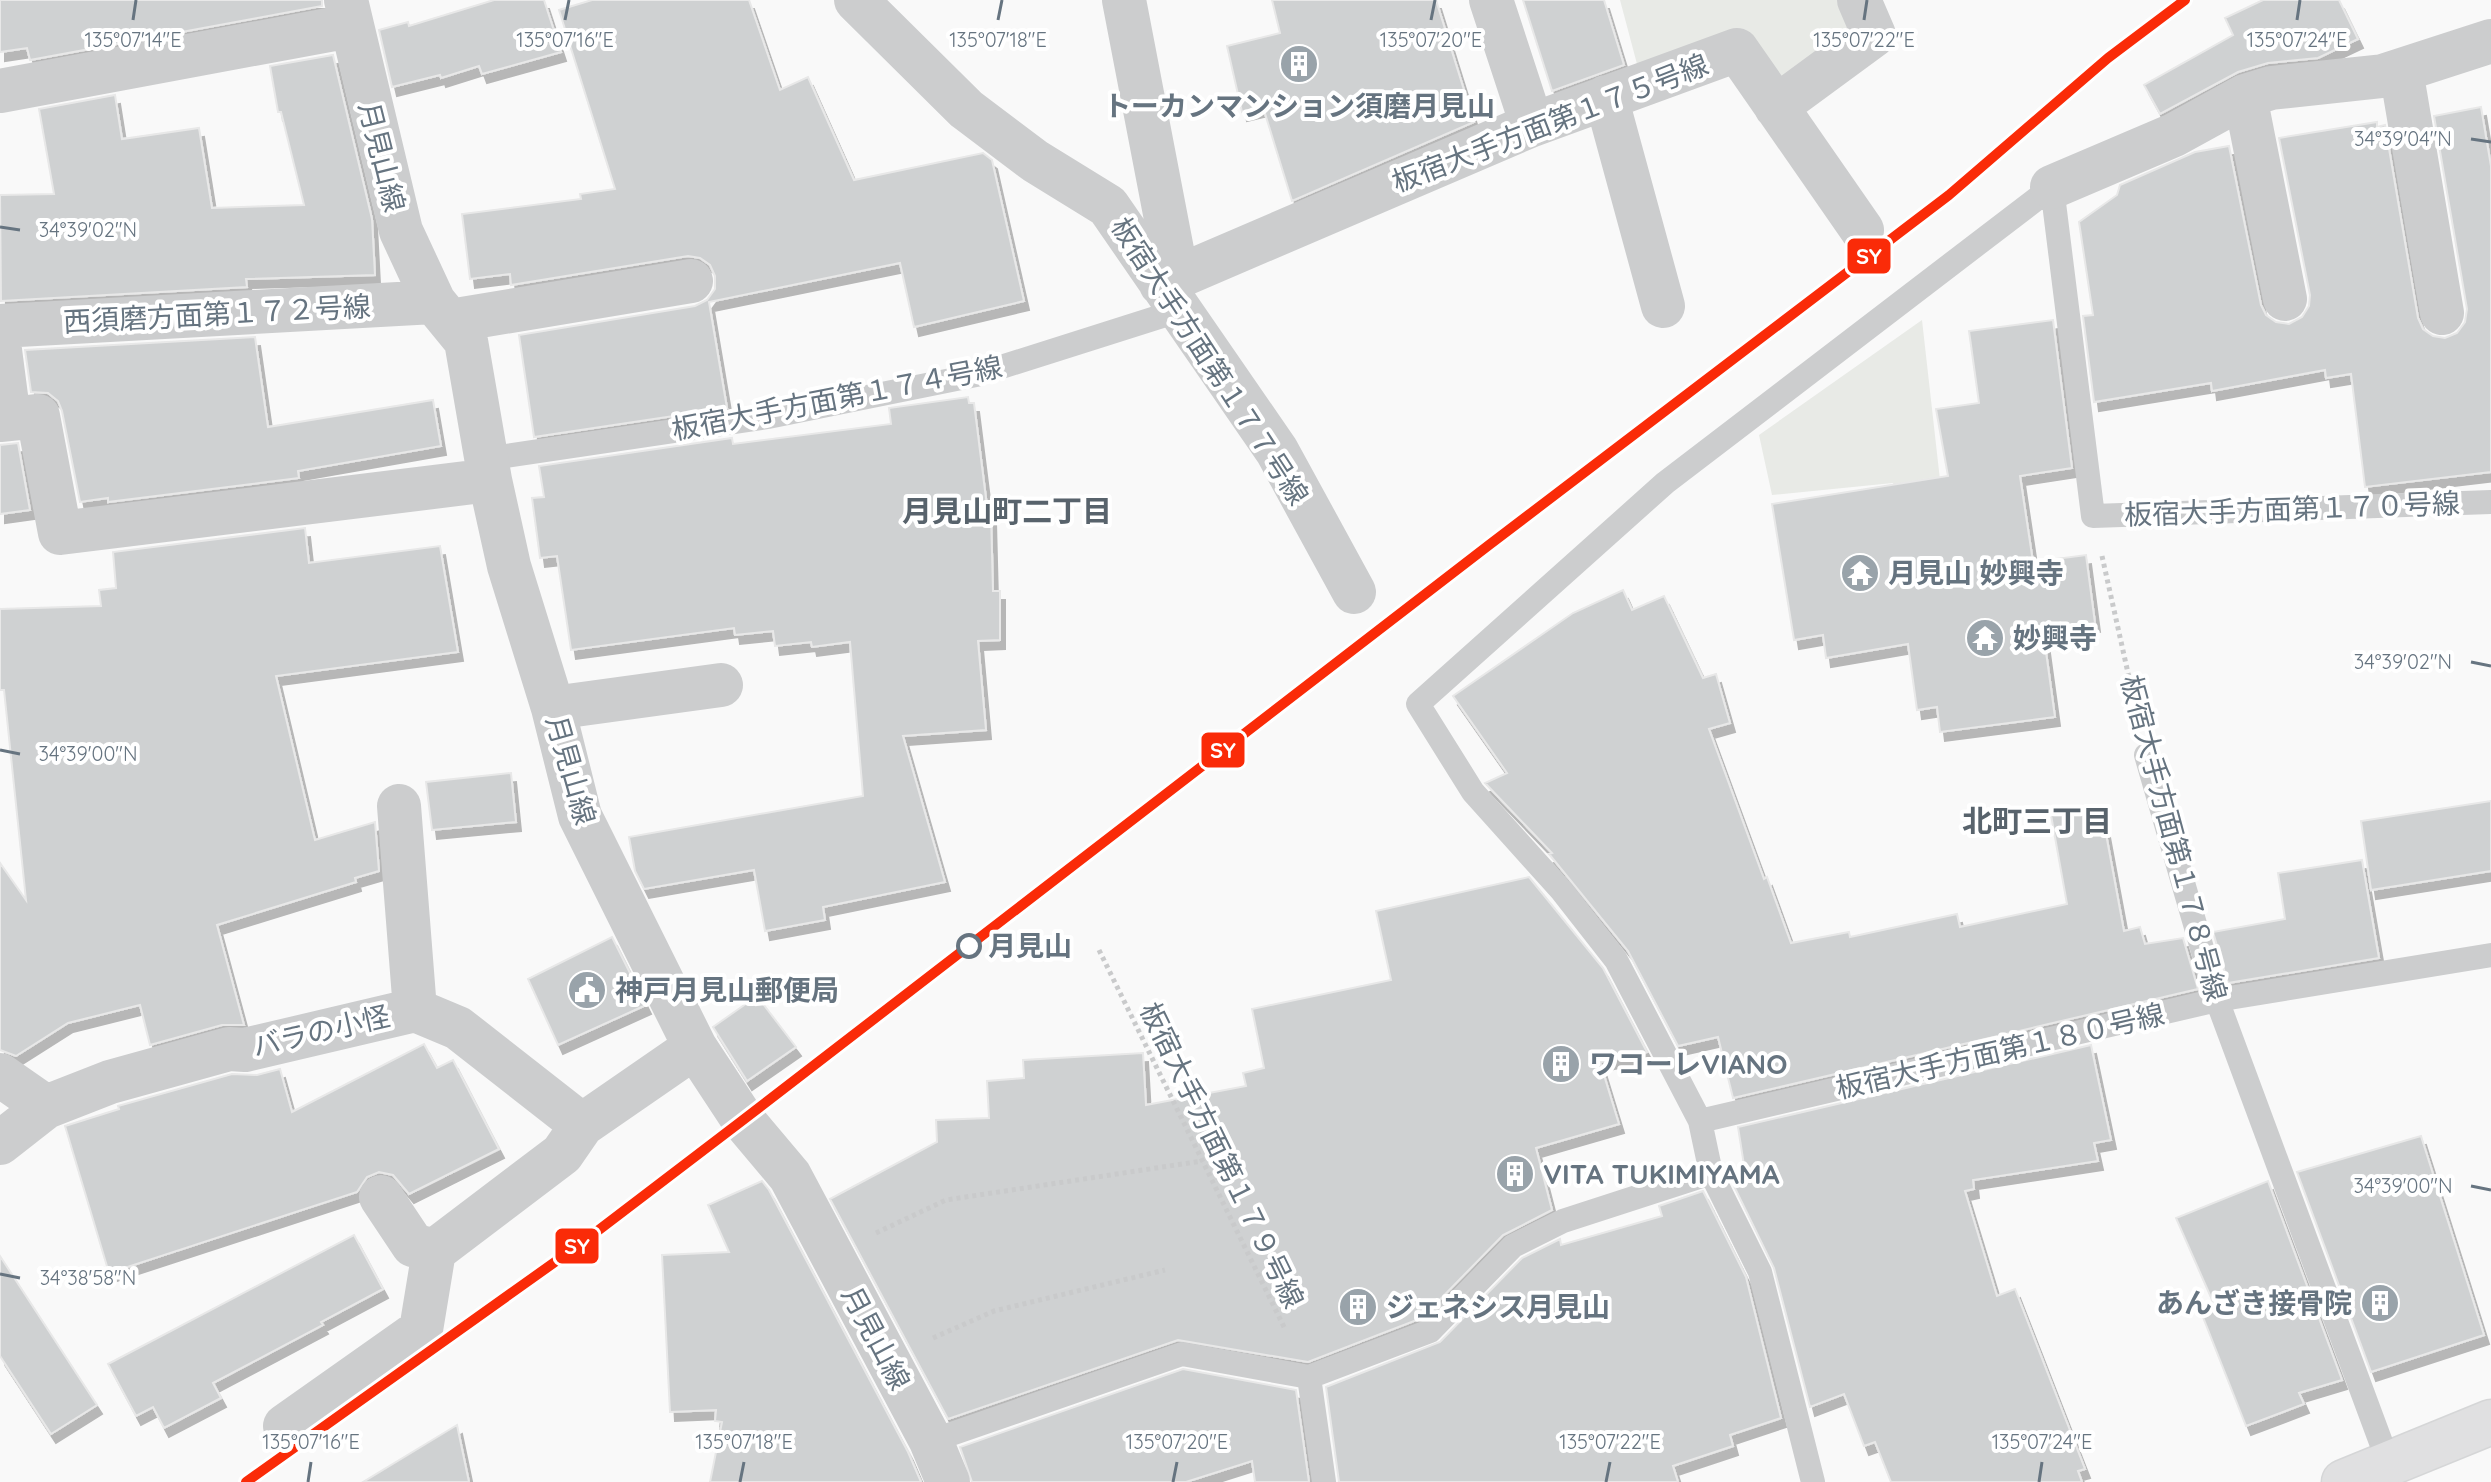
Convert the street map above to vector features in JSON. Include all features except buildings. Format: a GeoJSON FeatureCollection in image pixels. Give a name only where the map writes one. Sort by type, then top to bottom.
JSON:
{"type":"FeatureCollection","features":[{"type":"Feature","properties":{"kind":"street","name":"板宿大手方面第１７７号線"},"geometry":{"type":"LineString","coordinates":[[856,0],[966,109],[1035,161],[1108,206],[1173,290],[1277,451],[1354,592]]}},
{"type":"Feature","properties":{"kind":"street"},"geometry":{"type":"LineString","coordinates":[[1124,0],[1173,290]]}},
{"type":"Feature","properties":{"kind":"street"},"geometry":{"type":"LineString","coordinates":[[1491,0],[1532,125]]}},
{"type":"Feature","properties":{"kind":"street"},"geometry":{"type":"LineString","coordinates":[[1776,107],[1874,35],[1859,0]]}},
{"type":"Feature","properties":{"kind":"street"},"geometry":{"type":"LineString","coordinates":[[0,91],[348,13]]}},
{"type":"Feature","properties":{"kind":"street","name":"月見山線"},"geometry":{"type":"LineString","coordinates":[[348,13],[401,231],[442,311],[466,341],[488,470],[509,566],[553,708],[580,816],[695,1047],[743,1120],[790,1176],[931,1441],[948,1482]]}},
{"type":"Feature","properties":{"kind":"street"},"geometry":{"type":"LineString","coordinates":[[2052,187],[2174,135],[2245,96],[2271,88],[2383,76],[2491,41]]}},
{"type":"Feature","properties":{"kind":"street","name":"板宿大手方面第１７５号線"},"geometry":{"type":"LineString","coordinates":[[1173,290],[1532,125],[1737,50],[1862,230]]}},
{"type":"Feature","properties":{"kind":"street"},"geometry":{"type":"LineString","coordinates":[[2401,70],[2442,313]]}},
{"type":"Feature","properties":{"kind":"street"},"geometry":{"type":"LineString","coordinates":[[2245,96],[2285,299]]}},
{"type":"Feature","properties":{"kind":"street"},"geometry":{"type":"LineString","coordinates":[[1606,97],[1663,306]]}},
{"type":"Feature","properties":{"kind":"street","name":"西須磨方面第１７２号線"},"geometry":{"type":"LineString","coordinates":[[0,326],[442,311],[691,281]]}},
{"type":"Feature","properties":{"kind":"street"},"geometry":{"type":"LineString","coordinates":[[0,350],[4,420],[38,416],[60,533],[488,470]]}},
{"type":"Feature","properties":{"kind":"street"},"geometry":{"type":"LineString","coordinates":[[553,708],[721,685]]}},
{"type":"Feature","properties":{"kind":"street"},"geometry":{"type":"LineString","coordinates":[[399,806],[415,1010]]}},
{"type":"Feature","properties":{"kind":"street","name":"バラの小怪"},"geometry":{"type":"LineString","coordinates":[[0,1143],[46,1107],[110,1082],[229,1049],[245,1050],[415,1010],[458,1028],[582,1125]]}},
{"type":"Feature","properties":{"kind":"street"},"geometry":{"type":"LineString","coordinates":[[285,1426],[421,1330],[434,1251],[562,1154],[582,1125],[695,1047]]}},
{"type":"Feature","properties":{"kind":"street"},"geometry":{"type":"LineString","coordinates":[[0,1075],[46,1107]]}},
{"type":"Feature","properties":{"kind":"street"},"geometry":{"type":"LineString","coordinates":[[381,1197],[413,1245],[434,1251]]}},
{"type":"Feature","properties":{"kind":"street"},"geometry":{"type":"LineString","coordinates":[[2344,1482],[2491,1422]]}},
{"type":"Feature","properties":{"kind":"lane"},"geometry":{"type":"LineString","coordinates":[[2052,187],[2093,516]]}},
{"type":"Feature","properties":{"kind":"lane"},"geometry":{"type":"LineString","coordinates":[[1813,1482],[1760,1272],[1711,1173],[1700,1121],[1616,960],[1562,891],[1473,792],[1418,704],[1665,483],[2052,187]]}},
{"type":"Feature","properties":{"kind":"lane","name":"板宿大手方面第１７４号線"},"geometry":{"type":"LineString","coordinates":[[488,470],[976,375],[1173,290]]}},
{"type":"Feature","properties":{"kind":"lane","name":"板宿大手方面第１７０号線"},"geometry":{"type":"LineString","coordinates":[[2093,516],[2491,502]]}},
{"type":"Feature","properties":{"kind":"lane","name":"板宿大手方面第１７８号線"},"geometry":{"type":"LineString","coordinates":[[2146,755],[2217,1000],[2389,1464]]}},
{"type":"Feature","properties":{"kind":"lane","name":"板宿大手方面第１８０号線"},"geometry":{"type":"LineString","coordinates":[[1700,1121],[2217,1000],[2491,955]]}},
{"type":"Feature","properties":{"kind":"lane"},"geometry":{"type":"LineString","coordinates":[[931,1441],[1182,1354],[1309,1377],[1430,1331],[1513,1246],[1550,1227],[1711,1173]]}},
{"type":"Feature","properties":{"kind":"lane"},"geometry":{"type":"LineString","coordinates":[[1309,1377],[1324,1482]]}},
{"type":"Feature","properties":{"kind":"path","name":"板宿大手方面第１７８号線"},"geometry":{"type":"LineString","coordinates":[[2093,516],[2146,755]]}},
{"type":"Feature","properties":{"kind":"path","name":"板宿大手方面第１７９号線"},"geometry":{"type":"LineString","coordinates":[[1099,950],[1309,1377]]}},
{"type":"Feature","properties":{"kind":"path"},"geometry":{"type":"LineString","coordinates":[[831,1254],[946,1200],[1202,1161]]}},
{"type":"Feature","properties":{"kind":"path"},"geometry":{"type":"LineString","coordinates":[[888,1358],[994,1311],[1165,1270]]}},
{"type":"Feature","properties":{"kind":"shaded area"},"geometry":{"type":"Polygon","coordinates":[[[1620,0],[1844,0],[1855,26],[1781,83],[1637,64],[1620,0]]]}},
{"type":"Feature","properties":{"kind":"shaded area"},"geometry":{"type":"Polygon","coordinates":[[[1922,320],[1948,551],[1906,557],[1893,483],[1772,495],[1759,435],[1922,320]]]}},
{"type":"Feature","properties":{"kind":"transit line","name":"SY"},"geometry":{"type":"LineString","coordinates":[[246,1482],[583,1242],[743,1120],[1949,195],[2108,58],[2185,0]]}},
{"type":"Feature","properties":{"kind":"place","name":"トーカンマンション須磨月見山"},"geometry":{"type":"Point","coordinates":[1299,64]}},
{"type":"Feature","properties":{"kind":"place","name":"月見山 妙興寺"},"geometry":{"type":"Point","coordinates":[1860,573]}},
{"type":"Feature","properties":{"kind":"place","name":"妙興寺"},"geometry":{"type":"Point","coordinates":[1985,638]}},
{"type":"Feature","properties":{"kind":"place","name":"月見山"},"geometry":{"type":"Point","coordinates":[969,946]}},
{"type":"Feature","properties":{"kind":"place","name":"神戸月見山郵便局"},"geometry":{"type":"Point","coordinates":[587,990]}},
{"type":"Feature","properties":{"kind":"place","name":"ワコーレVIANO"},"geometry":{"type":"Point","coordinates":[1561,1064]}},
{"type":"Feature","properties":{"kind":"place","name":"VITA TUKIMIYAMA"},"geometry":{"type":"Point","coordinates":[1515,1174]}},
{"type":"Feature","properties":{"kind":"place","name":"あんざき接骨院"},"geometry":{"type":"Point","coordinates":[2380,1303]}},
{"type":"Feature","properties":{"kind":"place","name":"ジェネシス月見山"},"geometry":{"type":"Point","coordinates":[1358,1307]}},
{"type":"Feature","properties":{"kind":"district","name":"月見山町二丁目"},"geometry":{"type":"Point","coordinates":[1007,512]}},
{"type":"Feature","properties":{"kind":"district","name":"北町三丁目"},"geometry":{"type":"Point","coordinates":[2037,822]}}]}
